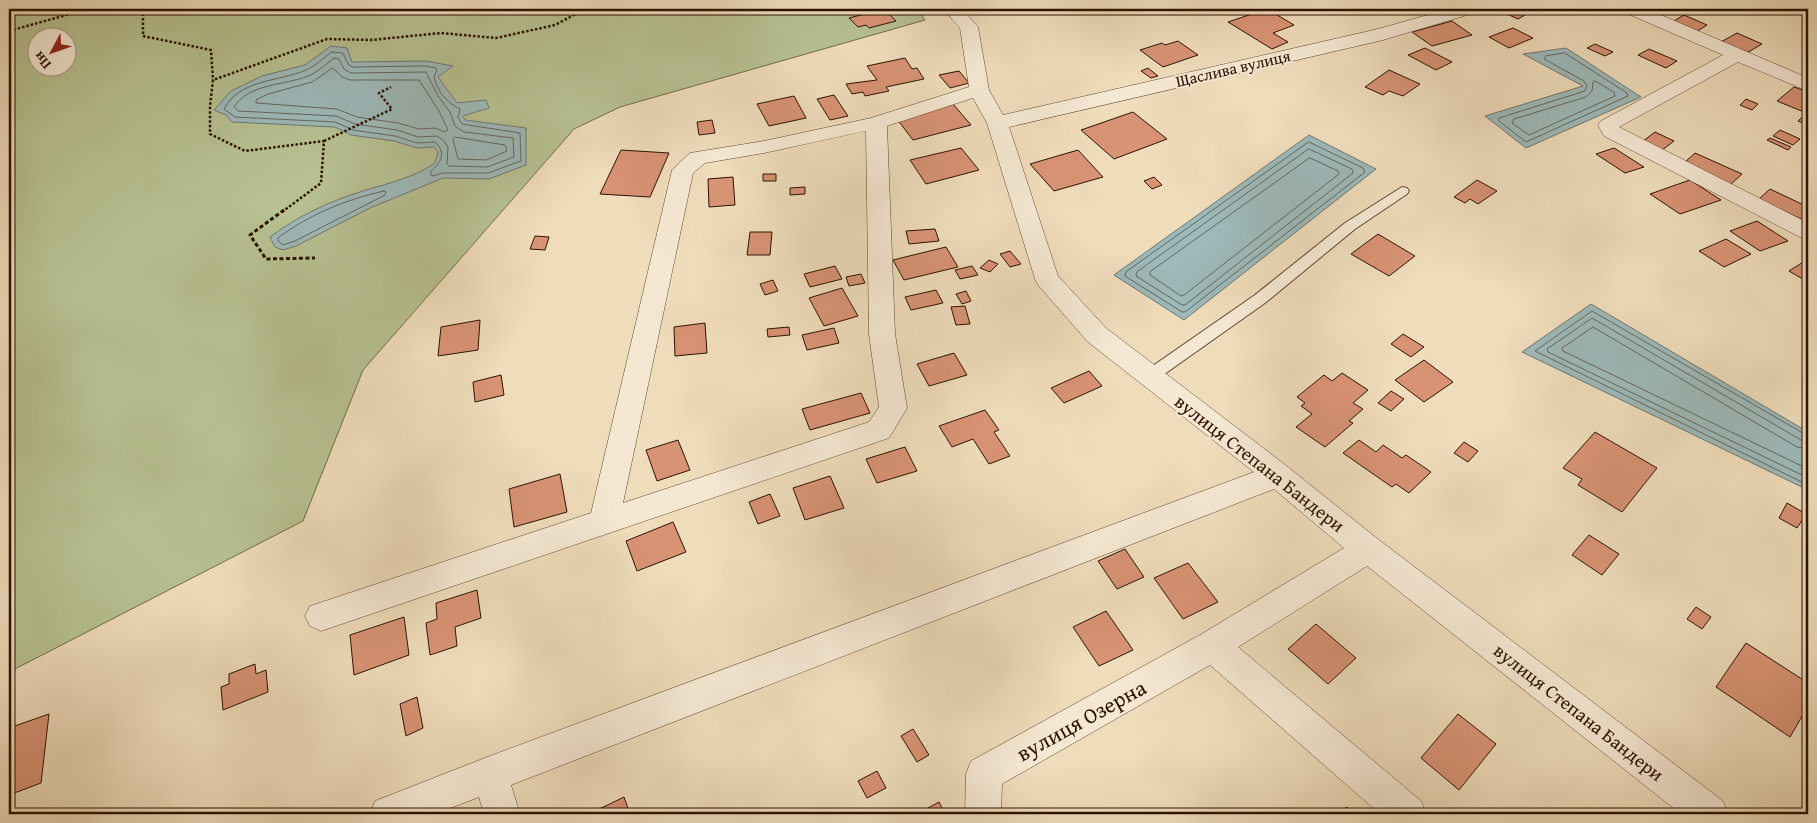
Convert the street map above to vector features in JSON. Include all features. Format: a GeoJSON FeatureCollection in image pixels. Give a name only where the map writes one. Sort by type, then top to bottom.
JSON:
{"type":"FeatureCollection","features":[{"type":"Feature","properties":{"kind":"street","name":"вулиця Степана Бандери"},"geometry":{"type":"LineString","coordinates":[[952,9],[969,27],[979,90],[996,123],[1047,279],[1098,335],[1278,475],[1368,549],[1710,814]]}},
{"type":"Feature","properties":{"kind":"street","name":"Щаслива вулиця"},"geometry":{"type":"LineString","coordinates":[[996,123],[1382,34],[1468,9]]}},
{"type":"Feature","properties":{"kind":"street"},"geometry":{"type":"LineString","coordinates":[[1632,9],[1808,85]]}},
{"type":"Feature","properties":{"kind":"street"},"geometry":{"type":"LineString","coordinates":[[1738,55],[1608,125],[1611,132],[1808,232]]}},
{"type":"Feature","properties":{"kind":"street"},"geometry":{"type":"LineString","coordinates":[[604,521],[683,170],[698,158],[764,147],[876,123],[979,90]]}},
{"type":"Feature","properties":{"kind":"street"},"geometry":{"type":"LineString","coordinates":[[322,616],[879,430],[893,408],[882,334],[876,123]]}},
{"type":"Feature","properties":{"kind":"street"},"geometry":{"type":"LineString","coordinates":[[388,814],[1278,475]]}},
{"type":"Feature","properties":{"kind":"street","name":"вулиця Озерна"},"geometry":{"type":"LineString","coordinates":[[983,814],[984,774],[1212,646],[1368,549]]}},
{"type":"Feature","properties":{"kind":"street"},"geometry":{"type":"LineString","coordinates":[[1212,646],[1408,814]]}},
{"type":"Feature","properties":{"kind":"street"},"geometry":{"type":"LineString","coordinates":[[490,774],[502,814]]}},
{"type":"Feature","properties":{"kind":"lane"},"geometry":{"type":"LineString","coordinates":[[1150,376],[1260,299],[1350,226],[1402,191]]}},
{"type":"Feature","properties":{"kind":"path"},"geometry":{"type":"LineString","coordinates":[[9,31],[88,9]]}},
{"type":"Feature","properties":{"kind":"path"},"geometry":{"type":"LineString","coordinates":[[143,9],[143,36],[211,50],[214,80],[210,106],[210,134],[245,151],[324,141],[392,109],[379,93],[391,87]]}},
{"type":"Feature","properties":{"kind":"path"},"geometry":{"type":"LineString","coordinates":[[214,80],[327,39],[371,40],[441,33],[496,38],[555,25],[585,9]]}},
{"type":"Feature","properties":{"kind":"path"},"geometry":{"type":"LineString","coordinates":[[315,258],[266,259],[250,235],[321,183],[324,141]]}},
{"type":"Feature","properties":{"kind":"green space"},"geometry":{"type":"Polygon","coordinates":[[[9,9],[917,9],[925,20],[620,107],[574,129],[363,370],[303,521],[9,672],[9,9]]]}},
{"type":"Feature","properties":{"kind":"water"},"geometry":{"type":"Polygon","coordinates":[[[331,46],[347,48],[352,62],[426,61],[453,66],[438,77],[457,103],[486,100],[489,108],[463,116],[465,120],[526,128],[526,165],[489,179],[443,178],[370,208],[296,246],[283,250],[275,247],[270,237],[303,216],[338,199],[391,183],[435,163],[438,152],[434,147],[417,148],[394,141],[351,135],[335,127],[232,122],[226,115],[214,110],[231,91],[262,76],[305,65],[331,46]]]}},
{"type":"Feature","properties":{"kind":"water"},"geometry":{"type":"Polygon","coordinates":[[[1566,48],[1641,97],[1526,148],[1485,116],[1583,86],[1523,54],[1566,48]]]}},
{"type":"Feature","properties":{"kind":"water"},"geometry":{"type":"Polygon","coordinates":[[[1309,135],[1376,169],[1184,320],[1114,275],[1309,135]]]}},
{"type":"Feature","properties":{"kind":"water"},"geometry":{"type":"Polygon","coordinates":[[[1591,304],[1808,432],[1808,490],[1522,352],[1591,304]]]}},
{"type":"Feature","properties":{"kind":"building"},"geometry":{"type":"Polygon","coordinates":[[[884,9],[896,21],[869,28],[866,25],[858,27],[849,18],[884,9]]]}},
{"type":"Feature","properties":{"kind":"building"},"geometry":{"type":"Polygon","coordinates":[[[1267,9],[1294,25],[1273,33],[1288,42],[1272,49],[1228,22],[1267,9]]]}},
{"type":"Feature","properties":{"kind":"building"},"geometry":{"type":"Polygon","coordinates":[[[1511,9],[1525,15],[1518,19],[1498,10],[1511,9]]]}},
{"type":"Feature","properties":{"kind":"building"},"geometry":{"type":"Polygon","coordinates":[[[1684,15],[1707,25],[1696,32],[1672,22],[1684,15]]]}},
{"type":"Feature","properties":{"kind":"building"},"geometry":{"type":"Polygon","coordinates":[[[1452,21],[1472,35],[1432,46],[1412,32],[1452,21]]]}},
{"type":"Feature","properties":{"kind":"building"},"geometry":{"type":"Polygon","coordinates":[[[1513,28],[1533,38],[1509,48],[1489,37],[1513,28]]]}},
{"type":"Feature","properties":{"kind":"building"},"geometry":{"type":"Polygon","coordinates":[[[1737,33],[1762,44],[1745,54],[1719,43],[1737,33]]]}},
{"type":"Feature","properties":{"kind":"building"},"geometry":{"type":"Polygon","coordinates":[[[1178,41],[1198,55],[1163,67],[1140,50],[1162,43],[1165,45],[1178,41]]]}},
{"type":"Feature","properties":{"kind":"building"},"geometry":{"type":"Polygon","coordinates":[[[1595,44],[1613,52],[1605,56],[1587,48],[1595,44]]]}},
{"type":"Feature","properties":{"kind":"building"},"geometry":{"type":"Polygon","coordinates":[[[1425,48],[1452,62],[1436,70],[1408,55],[1425,48]]]}},
{"type":"Feature","properties":{"kind":"building"},"geometry":{"type":"Polygon","coordinates":[[[1649,49],[1677,61],[1666,68],[1638,55],[1649,49]]]}},
{"type":"Feature","properties":{"kind":"building"},"geometry":{"type":"Polygon","coordinates":[[[905,58],[912,69],[917,68],[924,79],[886,87],[889,91],[865,96],[863,92],[852,94],[846,84],[877,80],[867,66],[905,58]]]}},
{"type":"Feature","properties":{"kind":"building"},"geometry":{"type":"Polygon","coordinates":[[[1148,68],[1158,76],[1151,78],[1141,71],[1148,68]]]}},
{"type":"Feature","properties":{"kind":"building"},"geometry":{"type":"Polygon","coordinates":[[[1389,70],[1420,84],[1403,96],[1389,91],[1383,95],[1365,87],[1389,70]]]}},
{"type":"Feature","properties":{"kind":"building"},"geometry":{"type":"Polygon","coordinates":[[[959,71],[969,83],[950,88],[939,75],[959,71]]]}},
{"type":"Feature","properties":{"kind":"building"},"geometry":{"type":"Polygon","coordinates":[[[1794,87],[1808,92],[1808,108],[1804,112],[1777,101],[1794,87]]]}},
{"type":"Feature","properties":{"kind":"building"},"geometry":{"type":"Polygon","coordinates":[[[834,95],[848,116],[830,120],[817,99],[834,95]]]}},
{"type":"Feature","properties":{"kind":"building"},"geometry":{"type":"Polygon","coordinates":[[[794,96],[806,118],[769,126],[757,104],[794,96]]]}},
{"type":"Feature","properties":{"kind":"building"},"geometry":{"type":"Polygon","coordinates":[[[1746,99],[1758,104],[1752,110],[1740,105],[1746,99]]]}},
{"type":"Feature","properties":{"kind":"building"},"geometry":{"type":"Polygon","coordinates":[[[953,104],[971,125],[913,140],[897,119],[953,104]]]}},
{"type":"Feature","properties":{"kind":"building"},"geometry":{"type":"Polygon","coordinates":[[[1133,112],[1167,139],[1114,159],[1081,130],[1133,112]]]}},
{"type":"Feature","properties":{"kind":"building"},"geometry":{"type":"Polygon","coordinates":[[[1808,112],[1808,125],[1798,121],[1808,112]]]}},
{"type":"Feature","properties":{"kind":"building"},"geometry":{"type":"Polygon","coordinates":[[[712,120],[715,133],[699,135],[697,122],[712,120]]]}},
{"type":"Feature","properties":{"kind":"building"},"geometry":{"type":"Polygon","coordinates":[[[1780,130],[1800,139],[1793,145],[1773,136],[1780,130]]]}},
{"type":"Feature","properties":{"kind":"building"},"geometry":{"type":"Polygon","coordinates":[[[1655,132],[1674,141],[1661,151],[1642,142],[1655,132]]]}},
{"type":"Feature","properties":{"kind":"building"},"geometry":{"type":"Polygon","coordinates":[[[1770,138],[1791,147],[1788,150],[1767,140],[1770,138]]]}},
{"type":"Feature","properties":{"kind":"building"},"geometry":{"type":"Polygon","coordinates":[[[961,148],[979,170],[926,184],[910,160],[961,148]]]}},
{"type":"Feature","properties":{"kind":"building"},"geometry":{"type":"Polygon","coordinates":[[[1614,148],[1644,167],[1625,173],[1596,154],[1614,148]]]}},
{"type":"Feature","properties":{"kind":"building"},"geometry":{"type":"Polygon","coordinates":[[[621,150],[669,153],[650,197],[600,194],[621,150]]]}},
{"type":"Feature","properties":{"kind":"building"},"geometry":{"type":"Polygon","coordinates":[[[1078,150],[1103,177],[1054,191],[1030,164],[1078,150]]]}},
{"type":"Feature","properties":{"kind":"building"},"geometry":{"type":"Polygon","coordinates":[[[1695,153],[1742,174],[1730,185],[1684,163],[1695,153]]]}},
{"type":"Feature","properties":{"kind":"building"},"geometry":{"type":"Polygon","coordinates":[[[763,174],[776,174],[776,181],[763,181],[763,174]]]}},
{"type":"Feature","properties":{"kind":"building"},"geometry":{"type":"Polygon","coordinates":[[[733,177],[735,205],[709,207],[708,179],[733,177]]]}},
{"type":"Feature","properties":{"kind":"building"},"geometry":{"type":"Polygon","coordinates":[[[1154,177],[1162,185],[1152,189],[1144,181],[1154,177]]]}},
{"type":"Feature","properties":{"kind":"building"},"geometry":{"type":"Polygon","coordinates":[[[1477,180],[1497,191],[1478,204],[1470,199],[1465,203],[1454,197],[1477,180]]]}},
{"type":"Feature","properties":{"kind":"building"},"geometry":{"type":"Polygon","coordinates":[[[1690,180],[1721,200],[1680,214],[1650,194],[1690,180]]]}},
{"type":"Feature","properties":{"kind":"building"},"geometry":{"type":"Polygon","coordinates":[[[805,187],[805,194],[790,195],[790,188],[805,187]]]}},
{"type":"Feature","properties":{"kind":"building"},"geometry":{"type":"Polygon","coordinates":[[[1770,189],[1808,207],[1808,215],[1803,220],[1759,199],[1770,189]]]}},
{"type":"Feature","properties":{"kind":"building"},"geometry":{"type":"Polygon","coordinates":[[[1757,221],[1788,241],[1760,251],[1730,231],[1757,221]]]}},
{"type":"Feature","properties":{"kind":"building"},"geometry":{"type":"Polygon","coordinates":[[[935,229],[939,241],[909,244],[906,231],[935,229]]]}},
{"type":"Feature","properties":{"kind":"building"},"geometry":{"type":"Polygon","coordinates":[[[750,232],[772,232],[770,255],[747,255],[750,232]]]}},
{"type":"Feature","properties":{"kind":"building"},"geometry":{"type":"Polygon","coordinates":[[[1378,234],[1415,256],[1389,276],[1351,254],[1378,234]]]}},
{"type":"Feature","properties":{"kind":"building"},"geometry":{"type":"Polygon","coordinates":[[[535,236],[549,237],[545,250],[530,249],[535,236]]]}},
{"type":"Feature","properties":{"kind":"building"},"geometry":{"type":"Polygon","coordinates":[[[1726,239],[1751,254],[1724,267],[1699,251],[1726,239]]]}},
{"type":"Feature","properties":{"kind":"building"},"geometry":{"type":"Polygon","coordinates":[[[946,247],[958,267],[904,280],[893,260],[946,247]]]}},
{"type":"Feature","properties":{"kind":"building"},"geometry":{"type":"Polygon","coordinates":[[[1010,251],[1021,264],[1010,267],[1000,254],[1010,251]]]}},
{"type":"Feature","properties":{"kind":"building"},"geometry":{"type":"Polygon","coordinates":[[[1808,259],[1808,282],[1789,271],[1808,259]]]}},
{"type":"Feature","properties":{"kind":"building"},"geometry":{"type":"Polygon","coordinates":[[[989,260],[998,264],[990,272],[980,268],[989,260]]]}},
{"type":"Feature","properties":{"kind":"building"},"geometry":{"type":"Polygon","coordinates":[[[835,266],[842,279],[810,287],[804,274],[835,266]]]}},
{"type":"Feature","properties":{"kind":"building"},"geometry":{"type":"Polygon","coordinates":[[[972,266],[978,275],[960,279],[955,270],[972,266]]]}},
{"type":"Feature","properties":{"kind":"building"},"geometry":{"type":"Polygon","coordinates":[[[861,274],[865,283],[849,286],[846,277],[861,274]]]}},
{"type":"Feature","properties":{"kind":"building"},"geometry":{"type":"Polygon","coordinates":[[[773,280],[778,291],[765,295],[760,284],[773,280]]]}},
{"type":"Feature","properties":{"kind":"building"},"geometry":{"type":"Polygon","coordinates":[[[842,288],[858,316],[824,326],[809,298],[842,288]]]}},
{"type":"Feature","properties":{"kind":"building"},"geometry":{"type":"Polygon","coordinates":[[[936,290],[943,303],[911,310],[905,297],[936,290]]]}},
{"type":"Feature","properties":{"kind":"building"},"geometry":{"type":"Polygon","coordinates":[[[966,291],[971,301],[962,304],[956,294],[966,291]]]}},
{"type":"Feature","properties":{"kind":"building"},"geometry":{"type":"Polygon","coordinates":[[[965,306],[970,324],[956,325],[951,307],[965,306]]]}},
{"type":"Feature","properties":{"kind":"building"},"geometry":{"type":"Polygon","coordinates":[[[480,320],[478,350],[438,356],[441,327],[480,320]]]}},
{"type":"Feature","properties":{"kind":"building"},"geometry":{"type":"Polygon","coordinates":[[[705,323],[707,353],[675,356],[674,327],[705,323]]]}},
{"type":"Feature","properties":{"kind":"building"},"geometry":{"type":"Polygon","coordinates":[[[789,327],[790,335],[768,337],[767,329],[789,327]]]}},
{"type":"Feature","properties":{"kind":"building"},"geometry":{"type":"Polygon","coordinates":[[[834,328],[839,343],[807,350],[802,335],[834,328]]]}},
{"type":"Feature","properties":{"kind":"building"},"geometry":{"type":"Polygon","coordinates":[[[1403,334],[1424,347],[1411,357],[1391,344],[1403,334]]]}},
{"type":"Feature","properties":{"kind":"building"},"geometry":{"type":"Polygon","coordinates":[[[954,353],[967,375],[929,386],[917,364],[954,353]]]}},
{"type":"Feature","properties":{"kind":"building"},"geometry":{"type":"Polygon","coordinates":[[[1424,360],[1453,382],[1424,402],[1395,380],[1424,360]]]}},
{"type":"Feature","properties":{"kind":"building"},"geometry":{"type":"Polygon","coordinates":[[[1089,371],[1102,386],[1064,403],[1051,388],[1089,371]]]}},
{"type":"Feature","properties":{"kind":"building"},"geometry":{"type":"Polygon","coordinates":[[[1342,373],[1368,390],[1353,403],[1363,409],[1349,421],[1353,423],[1325,447],[1296,427],[1312,414],[1301,406],[1305,403],[1297,397],[1324,375],[1332,381],[1342,373]]]}},
{"type":"Feature","properties":{"kind":"building"},"geometry":{"type":"Polygon","coordinates":[[[501,375],[504,395],[475,402],[473,382],[501,375]]]}},
{"type":"Feature","properties":{"kind":"building"},"geometry":{"type":"Polygon","coordinates":[[[1391,391],[1404,399],[1391,411],[1378,403],[1391,391]]]}},
{"type":"Feature","properties":{"kind":"building"},"geometry":{"type":"Polygon","coordinates":[[[861,393],[870,413],[810,430],[802,409],[861,393]]]}},
{"type":"Feature","properties":{"kind":"building"},"geometry":{"type":"Polygon","coordinates":[[[985,410],[999,430],[994,432],[1010,456],[989,464],[973,439],[952,447],[939,426],[985,410]]]}},
{"type":"Feature","properties":{"kind":"building"},"geometry":{"type":"Polygon","coordinates":[[[1595,432],[1657,468],[1622,512],[1578,485],[1582,479],[1563,468],[1595,432]]]}},
{"type":"Feature","properties":{"kind":"building"},"geometry":{"type":"Polygon","coordinates":[[[678,440],[690,470],[657,481],[646,450],[678,440]]]}},
{"type":"Feature","properties":{"kind":"building"},"geometry":{"type":"Polygon","coordinates":[[[1359,440],[1376,452],[1383,445],[1402,458],[1406,455],[1431,472],[1409,493],[1396,484],[1392,487],[1343,453],[1359,440]]]}},
{"type":"Feature","properties":{"kind":"building"},"geometry":{"type":"Polygon","coordinates":[[[1464,442],[1478,451],[1468,462],[1454,453],[1464,442]]]}},
{"type":"Feature","properties":{"kind":"building"},"geometry":{"type":"Polygon","coordinates":[[[905,447],[917,471],[877,483],[866,459],[905,447]]]}},
{"type":"Feature","properties":{"kind":"building"},"geometry":{"type":"Polygon","coordinates":[[[560,474],[567,512],[514,527],[509,489],[560,474]]]}},
{"type":"Feature","properties":{"kind":"building"},"geometry":{"type":"Polygon","coordinates":[[[830,476],[844,508],[805,520],[793,488],[830,476]]]}},
{"type":"Feature","properties":{"kind":"building"},"geometry":{"type":"Polygon","coordinates":[[[770,494],[780,516],[758,524],[749,502],[770,494]]]}},
{"type":"Feature","properties":{"kind":"building"},"geometry":{"type":"Polygon","coordinates":[[[1787,503],[1806,514],[1797,528],[1779,518],[1787,503]]]}},
{"type":"Feature","properties":{"kind":"building"},"geometry":{"type":"Polygon","coordinates":[[[673,522],[686,552],[637,571],[626,541],[673,522]]]}},
{"type":"Feature","properties":{"kind":"building"},"geometry":{"type":"Polygon","coordinates":[[[1589,535],[1619,554],[1602,575],[1572,555],[1589,535]]]}},
{"type":"Feature","properties":{"kind":"building"},"geometry":{"type":"Polygon","coordinates":[[[1125,549],[1144,577],[1117,589],[1098,561],[1125,549]]]}},
{"type":"Feature","properties":{"kind":"building"},"geometry":{"type":"Polygon","coordinates":[[[1188,563],[1218,602],[1183,619],[1154,578],[1188,563]]]}},
{"type":"Feature","properties":{"kind":"building"},"geometry":{"type":"Polygon","coordinates":[[[477,590],[481,618],[455,627],[457,646],[430,655],[426,623],[437,619],[436,603],[477,590]]]}},
{"type":"Feature","properties":{"kind":"building"},"geometry":{"type":"Polygon","coordinates":[[[1696,607],[1711,617],[1702,629],[1687,619],[1696,607]]]}},
{"type":"Feature","properties":{"kind":"building"},"geometry":{"type":"Polygon","coordinates":[[[1106,611],[1133,650],[1099,666],[1073,627],[1106,611]]]}},
{"type":"Feature","properties":{"kind":"building"},"geometry":{"type":"Polygon","coordinates":[[[404,617],[409,655],[354,675],[350,635],[404,617]]]}},
{"type":"Feature","properties":{"kind":"building"},"geometry":{"type":"Polygon","coordinates":[[[1316,624],[1356,658],[1328,684],[1288,649],[1316,624]]]}},
{"type":"Feature","properties":{"kind":"building"},"geometry":{"type":"Polygon","coordinates":[[[1746,643],[1808,683],[1808,706],[1790,737],[1716,687],[1746,643]]]}},
{"type":"Feature","properties":{"kind":"building"},"geometry":{"type":"Polygon","coordinates":[[[255,664],[256,674],[266,670],[268,692],[223,710],[221,687],[229,684],[229,674],[255,664]]]}},
{"type":"Feature","properties":{"kind":"building"},"geometry":{"type":"Polygon","coordinates":[[[417,697],[423,728],[406,736],[400,704],[417,697]]]}},
{"type":"Feature","properties":{"kind":"building"},"geometry":{"type":"Polygon","coordinates":[[[49,714],[41,783],[9,795],[9,728],[49,714]]]}},
{"type":"Feature","properties":{"kind":"building"},"geometry":{"type":"Polygon","coordinates":[[[1458,714],[1496,744],[1459,790],[1421,758],[1458,714]]]}},
{"type":"Feature","properties":{"kind":"building"},"geometry":{"type":"Polygon","coordinates":[[[913,729],[929,755],[917,762],[901,736],[913,729]]]}},
{"type":"Feature","properties":{"kind":"building"},"geometry":{"type":"Polygon","coordinates":[[[877,771],[886,788],[867,798],[858,781],[877,771]]]}},
{"type":"Feature","properties":{"kind":"building"},"geometry":{"type":"Polygon","coordinates":[[[624,797],[630,814],[589,814],[624,797]]]}},
{"type":"Feature","properties":{"kind":"building"},"geometry":{"type":"Polygon","coordinates":[[[939,802],[945,814],[917,814],[939,802]]]}},
{"type":"Feature","properties":{"kind":"building"},"geometry":{"type":"Polygon","coordinates":[[[1347,807],[1353,814],[1337,814],[1347,807]]]}}]}
